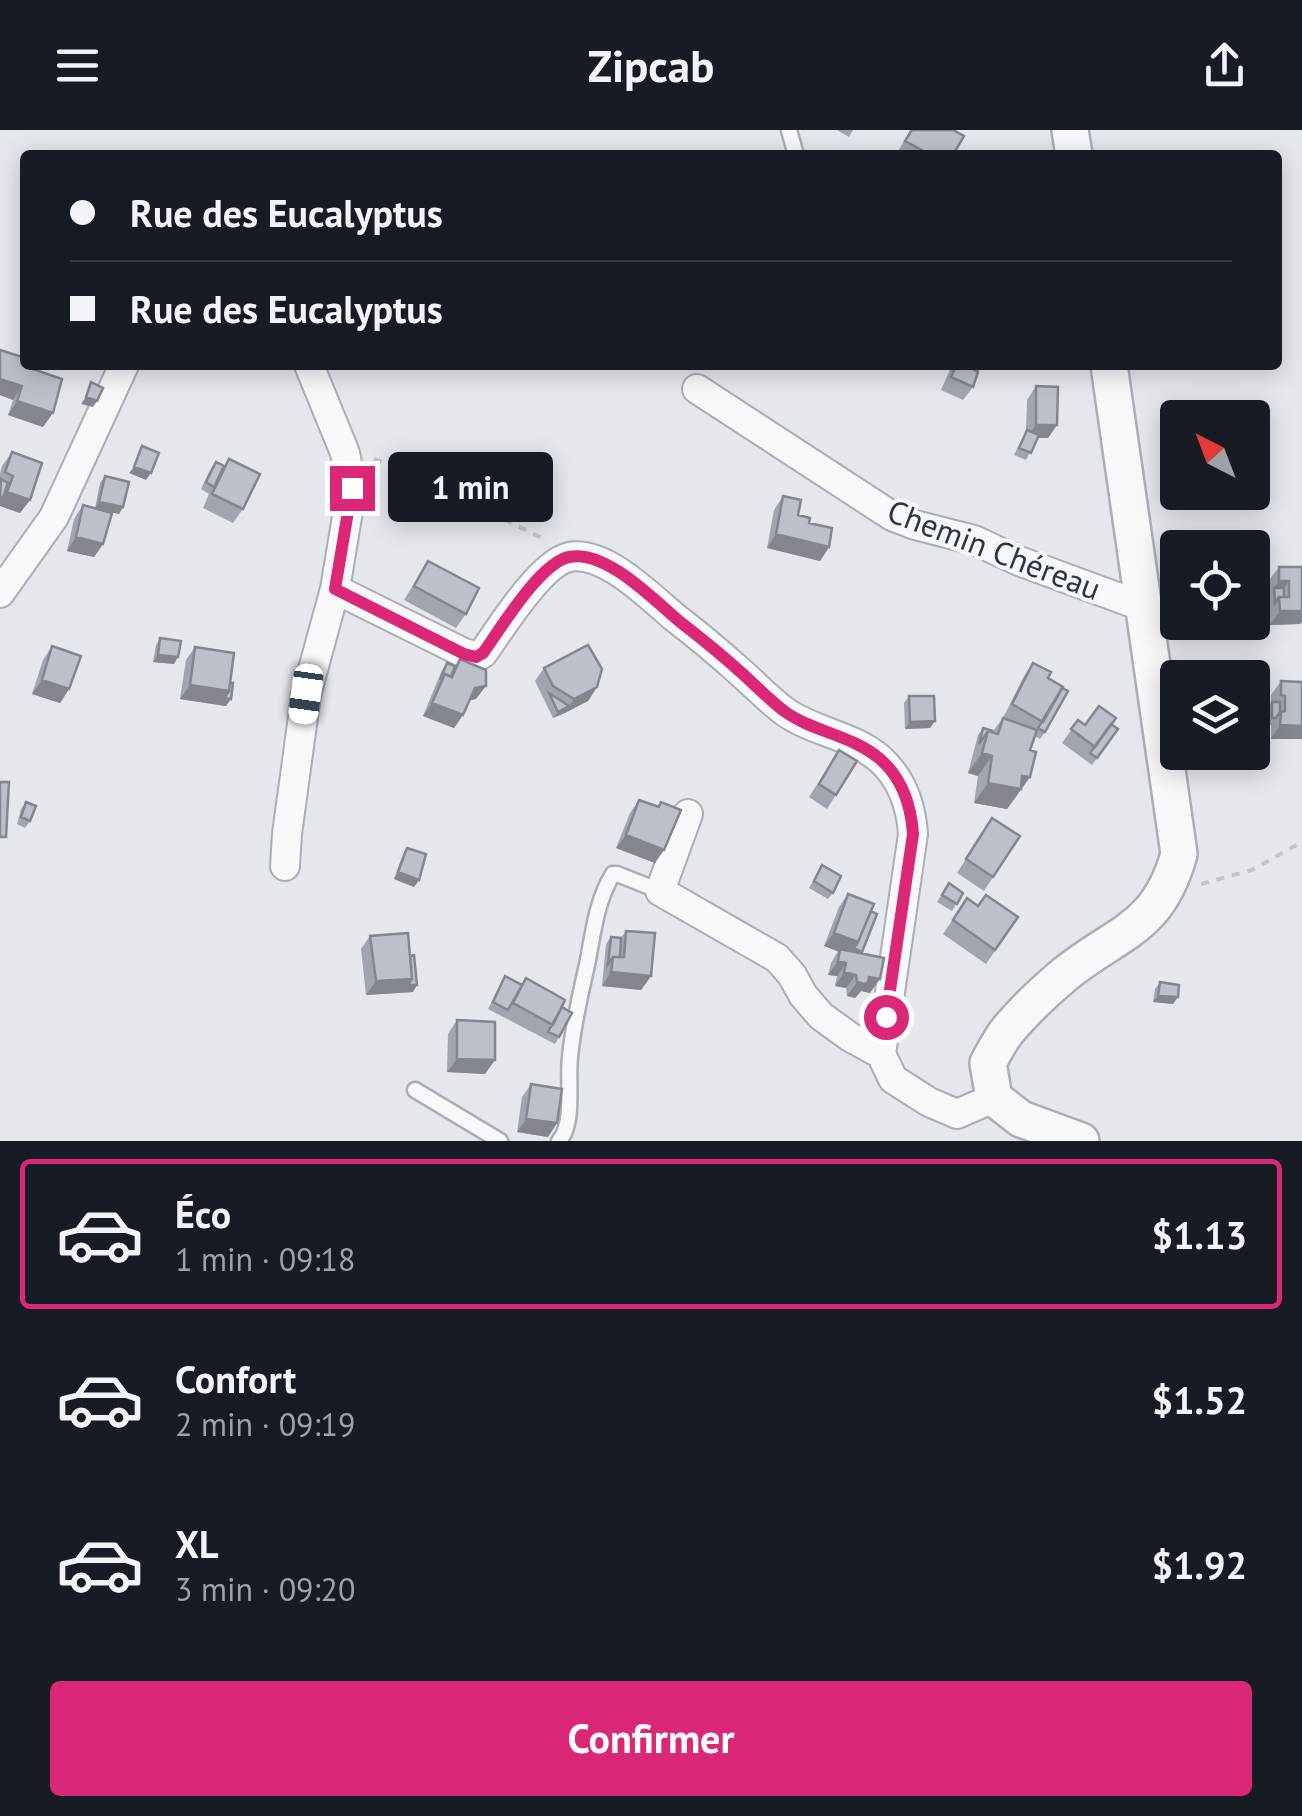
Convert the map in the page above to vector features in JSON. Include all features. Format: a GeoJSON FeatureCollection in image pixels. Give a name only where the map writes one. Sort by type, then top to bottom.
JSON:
{"type":"FeatureCollection","features":[{"type":"Feature","properties":{"kind":"street"},"geometry":{"type":"LineString","coordinates":[[0,593],[54,517],[122,370]]}},
{"type":"Feature","properties":{"kind":"street"},"geometry":{"type":"LineString","coordinates":[[285,866],[306,694],[335,589],[352,488],[345,453],[310,370]]}},
{"type":"Feature","properties":{"kind":"street"},"geometry":{"type":"LineString","coordinates":[[1080,1141],[1021,1119],[994,1098],[988,1064],[1006,1032],[1064,975],[1139,924],[1160,902],[1172,880],[1179,854],[1111,370]]}},
{"type":"Feature","properties":{"kind":"street","name":"Chemin Chéreau"},"geometry":{"type":"LineString","coordinates":[[696,389],[892,516],[915,526],[974,540],[1019,561],[1144,607]]}},
{"type":"Feature","properties":{"kind":"street"},"geometry":{"type":"LineString","coordinates":[[335,589],[476,657],[483,653],[530,587],[555,564],[570,557],[592,558],[614,568],[784,711],[879,758],[896,776],[905,794],[913,834],[881,1054],[893,1080],[957,1114],[994,1098]]}},
{"type":"Feature","properties":{"kind":"street"},"geometry":{"type":"LineString","coordinates":[[688,814],[660,890],[777,958],[821,1016],[881,1054]]}},
{"type":"Feature","properties":{"kind":"lane"},"geometry":{"type":"LineString","coordinates":[[559,1141],[568,1128],[572,1036],[597,915],[608,883],[613,874],[618,874],[660,890]]}},
{"type":"Feature","properties":{"kind":"lane"},"geometry":{"type":"LineString","coordinates":[[415,1090],[500,1141]]}},
{"type":"Feature","properties":{"kind":"path"},"geometry":{"type":"LineString","coordinates":[[345,453],[402,469],[551,542],[570,557]]}},
{"type":"Feature","properties":{"kind":"path"},"geometry":{"type":"LineString","coordinates":[[1172,880],[1197,886],[1252,870],[1302,842]]}},
{"type":"Feature","properties":{"kind":"building"},"geometry":{"type":"Polygon","coordinates":[[[912,130],[953,130],[964,136],[956,150],[922,150],[905,141],[912,130]]]}},
{"type":"Feature","properties":{"kind":"building"},"geometry":{"type":"Polygon","coordinates":[[[0,350],[20,356],[20,370],[36,370],[62,379],[53,413],[17,401],[22,386],[0,379],[0,350]]]}},
{"type":"Feature","properties":{"kind":"building"},"geometry":{"type":"Polygon","coordinates":[[[954,370],[978,372],[973,387],[951,377],[954,370]]]}},
{"type":"Feature","properties":{"kind":"building"},"geometry":{"type":"Polygon","coordinates":[[[91,382],[103,388],[97,401],[86,397],[91,382]]]}},
{"type":"Feature","properties":{"kind":"building"},"geometry":{"type":"Polygon","coordinates":[[[1036,386],[1058,387],[1057,425],[1036,425],[1036,386]]]}},
{"type":"Feature","properties":{"kind":"building"},"geometry":{"type":"Polygon","coordinates":[[[1027,430],[1039,435],[1031,453],[1019,448],[1027,430]]]}},
{"type":"Feature","properties":{"kind":"building"},"geometry":{"type":"Polygon","coordinates":[[[142,446],[159,453],[151,473],[134,467],[142,446]]]}},
{"type":"Feature","properties":{"kind":"building"},"geometry":{"type":"Polygon","coordinates":[[[12,452],[42,463],[30,500],[7,492],[13,476],[5,472],[12,452]]]}},
{"type":"Feature","properties":{"kind":"building"},"geometry":{"type":"Polygon","coordinates":[[[229,459],[260,474],[243,509],[212,494],[229,459]]]}},
{"type":"Feature","properties":{"kind":"building"},"geometry":{"type":"Polygon","coordinates":[[[216,462],[224,466],[214,487],[206,482],[216,462]]]}},
{"type":"Feature","properties":{"kind":"building"},"geometry":{"type":"Polygon","coordinates":[[[105,476],[129,482],[123,507],[99,502],[105,476]]]}},
{"type":"Feature","properties":{"kind":"building"},"geometry":{"type":"Polygon","coordinates":[[[1,479],[8,483],[3,498],[0,497],[1,479]]]}},
{"type":"Feature","properties":{"kind":"building"},"geometry":{"type":"Polygon","coordinates":[[[783,496],[801,500],[798,515],[810,518],[809,523],[832,528],[829,547],[776,534],[783,496]]]}},
{"type":"Feature","properties":{"kind":"building"},"geometry":{"type":"Polygon","coordinates":[[[83,505],[112,513],[103,544],[76,537],[83,505]]]}},
{"type":"Feature","properties":{"kind":"building"},"geometry":{"type":"Polygon","coordinates":[[[428,561],[479,588],[466,614],[414,586],[428,561]]]}},
{"type":"Feature","properties":{"kind":"building"},"geometry":{"type":"Polygon","coordinates":[[[1279,567],[1302,567],[1302,611],[1280,611],[1279,597],[1289,597],[1289,581],[1279,581],[1279,567]]]}},
{"type":"Feature","properties":{"kind":"building"},"geometry":{"type":"Polygon","coordinates":[[[1274,588],[1284,588],[1284,597],[1275,603],[1274,588]]]}},
{"type":"Feature","properties":{"kind":"building"},"geometry":{"type":"Polygon","coordinates":[[[160,638],[181,641],[178,657],[158,655],[160,638]]]}},
{"type":"Feature","properties":{"kind":"building"},"geometry":{"type":"Polygon","coordinates":[[[588,645],[602,669],[597,687],[574,699],[553,686],[544,668],[588,645]]]}},
{"type":"Feature","properties":{"kind":"building"},"geometry":{"type":"Polygon","coordinates":[[[52,646],[81,656],[69,689],[42,680],[52,646]]]}},
{"type":"Feature","properties":{"kind":"building"},"geometry":{"type":"Polygon","coordinates":[[[195,647],[234,653],[229,691],[190,685],[195,647]]]}},
{"type":"Feature","properties":{"kind":"building"},"geometry":{"type":"Polygon","coordinates":[[[460,659],[486,670],[486,686],[475,688],[463,715],[432,703],[445,674],[452,677],[460,659]]]}},
{"type":"Feature","properties":{"kind":"building"},"geometry":{"type":"Polygon","coordinates":[[[447,663],[455,666],[451,677],[445,674],[440,680],[447,663]]]}},
{"type":"Feature","properties":{"kind":"building"},"geometry":{"type":"Polygon","coordinates":[[[1033,663],[1051,672],[1048,678],[1063,687],[1043,722],[1012,704],[1033,663]]]}},
{"type":"Feature","properties":{"kind":"building"},"geometry":{"type":"Polygon","coordinates":[[[1281,681],[1302,682],[1302,726],[1280,725],[1281,712],[1285,711],[1281,681]]]}},
{"type":"Feature","properties":{"kind":"building"},"geometry":{"type":"Polygon","coordinates":[[[230,683],[231,699],[224,698],[229,691],[230,683]]]}},
{"type":"Feature","properties":{"kind":"building"},"geometry":{"type":"Polygon","coordinates":[[[1062,688],[1068,691],[1045,732],[1038,728],[1062,688]]]}},
{"type":"Feature","properties":{"kind":"building"},"geometry":{"type":"Polygon","coordinates":[[[549,693],[569,706],[558,712],[549,693]]]}},
{"type":"Feature","properties":{"kind":"building"},"geometry":{"type":"Polygon","coordinates":[[[909,696],[934,696],[935,721],[910,722],[909,696]]]}},
{"type":"Feature","properties":{"kind":"building"},"geometry":{"type":"Polygon","coordinates":[[[1272,702],[1280,702],[1276,718],[1272,718],[1272,702]]]}},
{"type":"Feature","properties":{"kind":"building"},"geometry":{"type":"Polygon","coordinates":[[[1099,706],[1116,718],[1095,747],[1071,729],[1078,720],[1085,725],[1099,706]]]}},
{"type":"Feature","properties":{"kind":"building"},"geometry":{"type":"Polygon","coordinates":[[[1003,718],[1037,730],[1030,750],[1036,752],[1030,777],[1022,776],[1021,789],[988,783],[992,756],[982,753],[988,731],[998,734],[1003,718]]]}},
{"type":"Feature","properties":{"kind":"building"},"geometry":{"type":"Polygon","coordinates":[[[1111,724],[1118,729],[1097,758],[1090,753],[1111,724]]]}},
{"type":"Feature","properties":{"kind":"building"},"geometry":{"type":"Polygon","coordinates":[[[839,750],[857,761],[836,795],[819,784],[839,750]]]}},
{"type":"Feature","properties":{"kind":"building"},"geometry":{"type":"Polygon","coordinates":[[[0,782],[9,782],[6,837],[0,837],[0,782]]]}},
{"type":"Feature","properties":{"kind":"building"},"geometry":{"type":"Polygon","coordinates":[[[639,800],[659,807],[661,802],[681,810],[664,850],[626,835],[639,800]]]}},
{"type":"Feature","properties":{"kind":"building"},"geometry":{"type":"Polygon","coordinates":[[[26,802],[36,806],[30,821],[21,817],[26,802]]]}},
{"type":"Feature","properties":{"kind":"building"},"geometry":{"type":"Polygon","coordinates":[[[992,818],[1020,836],[993,877],[966,859],[992,818]]]}},
{"type":"Feature","properties":{"kind":"building"},"geometry":{"type":"Polygon","coordinates":[[[407,848],[426,854],[419,880],[398,872],[407,848]]]}},
{"type":"Feature","properties":{"kind":"building"},"geometry":{"type":"Polygon","coordinates":[[[822,865],[841,876],[833,893],[814,881],[822,865]]]}},
{"type":"Feature","properties":{"kind":"building"},"geometry":{"type":"Polygon","coordinates":[[[949,883],[963,893],[957,904],[942,895],[949,883]]]}},
{"type":"Feature","properties":{"kind":"building"},"geometry":{"type":"Polygon","coordinates":[[[848,894],[874,904],[858,942],[834,933],[848,894]]]}},
{"type":"Feature","properties":{"kind":"building"},"geometry":{"type":"Polygon","coordinates":[[[986,895],[1018,917],[995,950],[953,920],[967,898],[978,906],[986,895]]]}},
{"type":"Feature","properties":{"kind":"building"},"geometry":{"type":"Polygon","coordinates":[[[871,911],[877,914],[862,952],[854,948],[871,911]]]}},
{"type":"Feature","properties":{"kind":"building"},"geometry":{"type":"Polygon","coordinates":[[[626,931],[655,933],[651,976],[611,972],[613,957],[624,957],[626,931]]]}},
{"type":"Feature","properties":{"kind":"building"},"geometry":{"type":"Polygon","coordinates":[[[408,933],[412,979],[376,981],[370,936],[408,933]]]}},
{"type":"Feature","properties":{"kind":"building"},"geometry":{"type":"Polygon","coordinates":[[[611,937],[621,938],[620,957],[613,957],[608,964],[611,937]]]}},
{"type":"Feature","properties":{"kind":"building"},"geometry":{"type":"Polygon","coordinates":[[[840,949],[884,958],[880,979],[869,977],[864,984],[857,982],[856,975],[844,972],[846,963],[838,961],[840,949]]]}},
{"type":"Feature","properties":{"kind":"building"},"geometry":{"type":"Polygon","coordinates":[[[414,955],[417,985],[408,985],[412,979],[410,956],[414,955]]]}},
{"type":"Feature","properties":{"kind":"building"},"geometry":{"type":"Polygon","coordinates":[[[505,976],[522,985],[508,1010],[493,1002],[505,976]]]}},
{"type":"Feature","properties":{"kind":"building"},"geometry":{"type":"Polygon","coordinates":[[[526,978],[565,1000],[553,1025],[513,1003],[526,978]]]}},
{"type":"Feature","properties":{"kind":"building"},"geometry":{"type":"Polygon","coordinates":[[[1160,982],[1179,985],[1178,997],[1158,996],[1160,982]]]}},
{"type":"Feature","properties":{"kind":"building"},"geometry":{"type":"Polygon","coordinates":[[[562,1007],[572,1013],[559,1037],[548,1032],[562,1007]]]}},
{"type":"Feature","properties":{"kind":"building"},"geometry":{"type":"Polygon","coordinates":[[[457,1020],[495,1022],[495,1060],[457,1059],[457,1020]]]}},
{"type":"Feature","properties":{"kind":"building"},"geometry":{"type":"Polygon","coordinates":[[[531,1084],[562,1089],[557,1123],[526,1119],[531,1084]]]}},
{"type":"Feature","properties":{"kind":"route"},"geometry":{"type":"LineString","coordinates":[[352,488],[335,589],[476,657],[483,653],[530,587],[555,564],[570,557],[592,558],[614,568],[784,711],[879,758],[896,776],[905,794],[913,834],[886,1017]]}}]}
